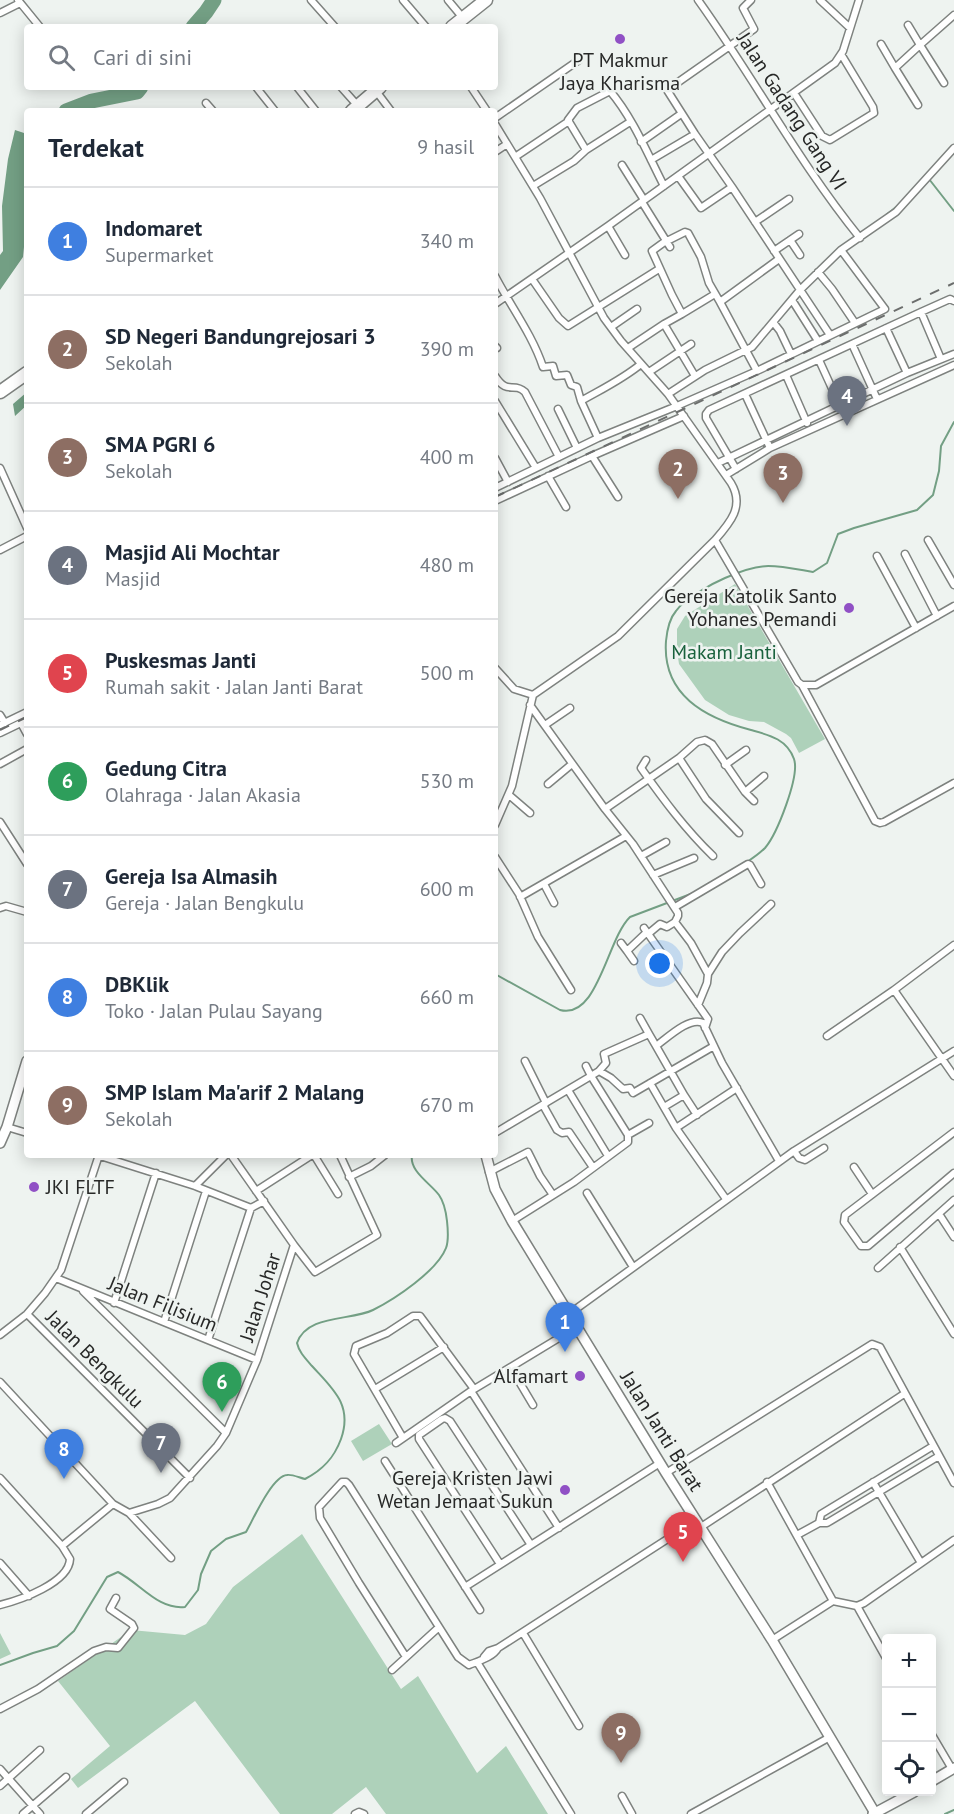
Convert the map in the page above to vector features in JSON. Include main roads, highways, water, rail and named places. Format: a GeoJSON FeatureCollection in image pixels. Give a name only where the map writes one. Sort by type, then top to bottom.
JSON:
{"type":"FeatureCollection","features":[{"type":"Feature","properties":{"kind":"highway"},"geometry":{"type":"LineString","coordinates":[[456,24],[486,0]]}},
{"type":"Feature","properties":{"kind":"highway"},"geometry":{"type":"LineString","coordinates":[[356,108],[377,90]]}},
{"type":"Feature","properties":{"kind":"highway"},"geometry":{"type":"LineString","coordinates":[[0,392],[24,375]]}},
{"type":"Feature","properties":{"kind":"waterway"},"geometry":{"type":"LineString","coordinates":[[196,24],[214,0]]}},
{"type":"Feature","properties":{"kind":"waterway"},"geometry":{"type":"LineString","coordinates":[[74,108],[92,101],[139,90]]}},
{"type":"Feature","properties":{"kind":"waterway"},"geometry":{"type":"LineString","coordinates":[[918,184],[934,166]]}},
{"type":"Feature","properties":{"kind":"waterway"},"geometry":{"type":"LineString","coordinates":[[929,179],[954,211]]}},
{"type":"Feature","properties":{"kind":"waterway"},"geometry":{"type":"LineString","coordinates":[[886,215],[900,204]]}},
{"type":"Feature","properties":{"kind":"waterway"},"geometry":{"type":"LineString","coordinates":[[747,862],[765,848],[775,831],[791,791],[794,759],[782,742],[718,719],[703,711],[679,690],[671,676],[667,660],[666,637],[672,618],[685,602],[719,581],[749,569],[768,566],[813,572],[827,563],[838,534],[917,510],[933,495],[939,471],[941,446],[954,422]]}},
{"type":"Feature","properties":{"kind":"waterway"},"geometry":{"type":"LineString","coordinates":[[498,976],[560,1010],[573,1010],[584,1003],[593,991],[615,942],[630,917],[696,892]]}},
{"type":"Feature","properties":{"kind":"waterway"},"geometry":{"type":"LineString","coordinates":[[0,1665],[57,1646],[74,1631],[107,1577],[118,1572],[158,1600],[175,1607],[185,1607],[198,1590],[201,1574],[211,1551],[226,1539],[246,1532],[275,1483],[287,1475],[305,1479],[317,1472],[331,1458],[341,1439],[344,1427],[343,1407],[334,1390],[305,1358],[297,1343],[310,1327],[364,1313],[382,1305],[414,1284],[441,1257],[448,1238],[444,1207],[439,1195],[417,1172],[412,1158]]}},
{"type":"Feature","properties":{"kind":"waterway"},"geometry":{"type":"LineString","coordinates":[[945,1814],[954,1810]]}},
{"type":"Feature","properties":{"kind":"railway"},"geometry":{"type":"LineString","coordinates":[[498,496],[954,283]]}},
{"type":"Feature","properties":{"kind":"railway"},"geometry":{"type":"LineString","coordinates":[[0,730],[24,718]]}},
{"type":"Feature","properties":{"kind":"place","name":"PT Makmur Jaya Kharisma"},"geometry":{"type":"Point","coordinates":[620,39]}},
{"type":"Feature","properties":{"kind":"place","name":"Masjid Ali Mochtar"},"geometry":{"type":"Point","coordinates":[847,426]}},
{"type":"Feature","properties":{"kind":"place","name":"SD Negeri Bandungrejosari 3"},"geometry":{"type":"Point","coordinates":[678,499]}},
{"type":"Feature","properties":{"kind":"place","name":"SMA PGRI 6"},"geometry":{"type":"Point","coordinates":[783,503]}},
{"type":"Feature","properties":{"kind":"place","name":"Gereja Katolik Santo Yohanes Pemandi"},"geometry":{"type":"Point","coordinates":[849,608]}},
{"type":"Feature","properties":{"kind":"place","name":"JKI FLTF"},"geometry":{"type":"Point","coordinates":[34,1187]}},
{"type":"Feature","properties":{"kind":"place","name":"Indomaret"},"geometry":{"type":"Point","coordinates":[565,1352]}},
{"type":"Feature","properties":{"kind":"place","name":"Alfamart"},"geometry":{"type":"Point","coordinates":[580,1376]}},
{"type":"Feature","properties":{"kind":"place","name":"Gedung Citra"},"geometry":{"type":"Point","coordinates":[222,1412]}},
{"type":"Feature","properties":{"kind":"place","name":"Gereja Isa Almasih"},"geometry":{"type":"Point","coordinates":[161,1473]}},
{"type":"Feature","properties":{"kind":"place","name":"DBKlik"},"geometry":{"type":"Point","coordinates":[64,1479]}},
{"type":"Feature","properties":{"kind":"place","name":"Gereja Kristen Jawi Wetan Jemaat Sukun"},"geometry":{"type":"Point","coordinates":[565,1490]}},
{"type":"Feature","properties":{"kind":"place","name":"Puskesmas Janti"},"geometry":{"type":"Point","coordinates":[683,1562]}},
{"type":"Feature","properties":{"kind":"place","name":"SMP Islam Ma'arif 2 Malang"},"geometry":{"type":"Point","coordinates":[621,1763]}},
{"type":"Feature","properties":{"kind":"park label","name":"Makam Janti"},"geometry":{"type":"Point","coordinates":[724,652]}}]}
